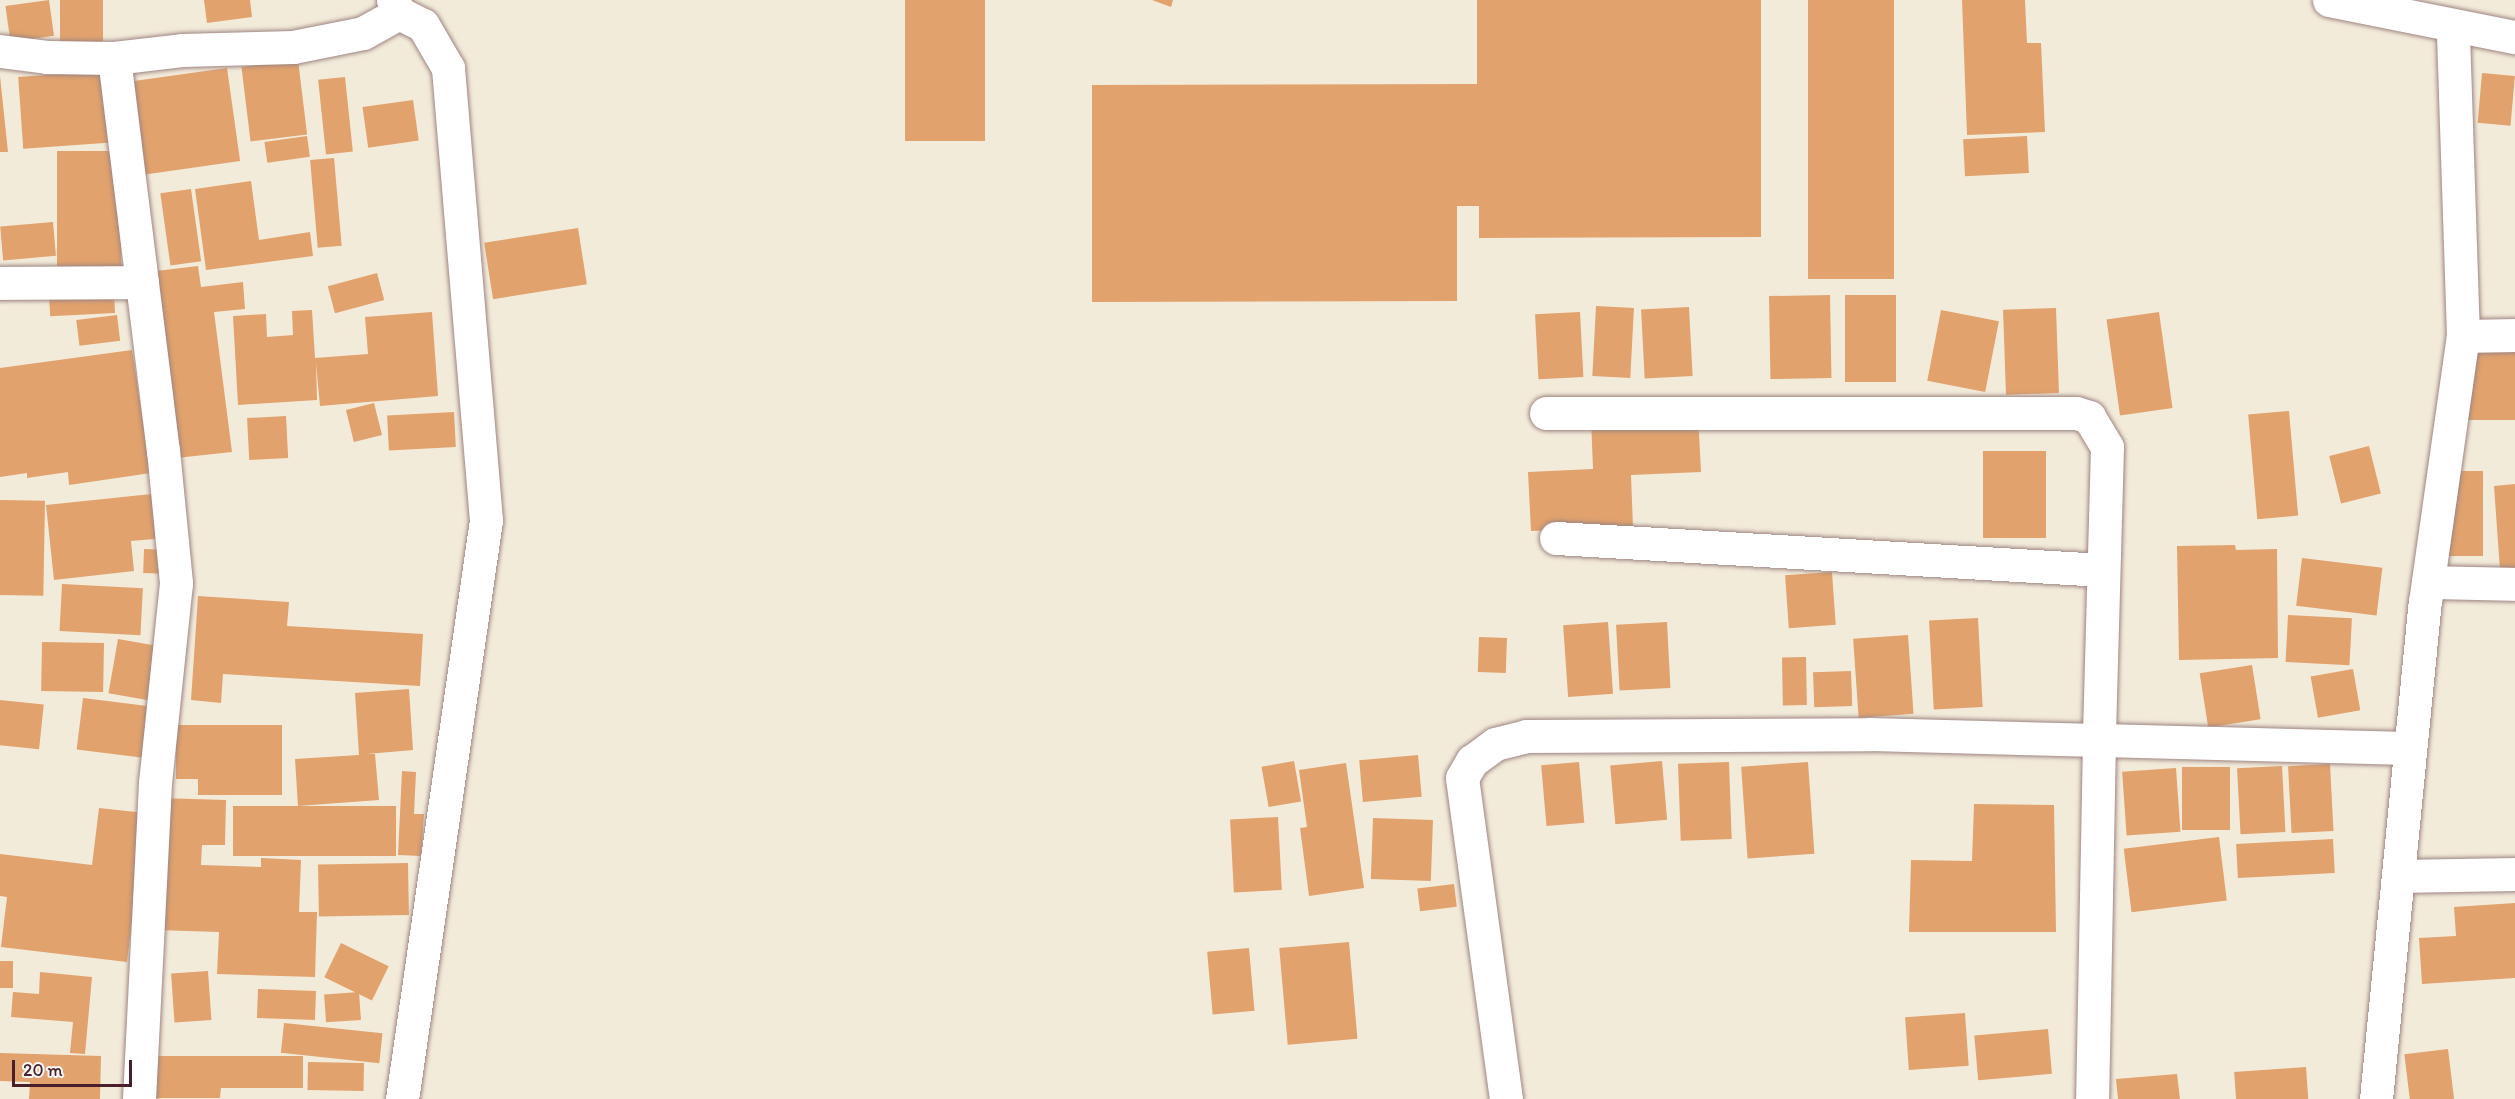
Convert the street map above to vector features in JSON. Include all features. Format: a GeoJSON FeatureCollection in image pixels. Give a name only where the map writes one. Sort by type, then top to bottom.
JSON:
{"type":"FeatureCollection","features":[{"type":"Feature","properties":{"kind":"street"},"geometry":{"type":"LineString","coordinates":[[2329,0],[2453,27],[2515,37]]}},
{"type":"Feature","properties":{"kind":"street"},"geometry":{"type":"LineString","coordinates":[[0,51],[47,57],[114,58],[182,50],[292,47],[363,33],[396,6],[423,25],[448,68],[486,520],[402,1099]]}},
{"type":"Feature","properties":{"kind":"street"},"geometry":{"type":"LineString","coordinates":[[2376,1099],[2428,582],[2463,336],[2453,27]]}},
{"type":"Feature","properties":{"kind":"street"},"geometry":{"type":"LineString","coordinates":[[114,58],[176,583],[155,783],[139,1099]]}},
{"type":"Feature","properties":{"kind":"street"},"geometry":{"type":"LineString","coordinates":[[0,283],[142,282]]}},
{"type":"Feature","properties":{"kind":"street"},"geometry":{"type":"LineString","coordinates":[[2463,336],[2515,335]]}},
{"type":"Feature","properties":{"kind":"street"},"geometry":{"type":"LineString","coordinates":[[1546,413],[2076,413],[2095,424],[2107,447],[2092,1099]]}},
{"type":"Feature","properties":{"kind":"street"},"geometry":{"type":"LineString","coordinates":[[1556,538],[2103,570]]}},
{"type":"Feature","properties":{"kind":"street"},"geometry":{"type":"LineString","coordinates":[[2428,582],[2515,584]]}},
{"type":"Feature","properties":{"kind":"street"},"geometry":{"type":"LineString","coordinates":[[1506,1099],[1462,778],[1472,761],[1495,744],[1526,735],[1870,734],[2410,748]]}},
{"type":"Feature","properties":{"kind":"street"},"geometry":{"type":"LineString","coordinates":[[2398,876],[2515,874]]}},
{"type":"Feature","properties":{"kind":"building"},"geometry":{"type":"Polygon","coordinates":[[[49,0],[54,36],[10,42],[5,6],[49,0]]]}},
{"type":"Feature","properties":{"kind":"building"},"geometry":{"type":"Polygon","coordinates":[[[60,0],[103,0],[103,49],[60,49],[60,0]]]}},
{"type":"Feature","properties":{"kind":"building"},"geometry":{"type":"Polygon","coordinates":[[[204,0],[250,0],[252,17],[207,23],[204,0]]]}},
{"type":"Feature","properties":{"kind":"building"},"geometry":{"type":"Polygon","coordinates":[[[905,0],[985,0],[985,141],[905,141],[905,0]]]}},
{"type":"Feature","properties":{"kind":"building"},"geometry":{"type":"Polygon","coordinates":[[[1152,0],[1173,0],[1171,7],[1152,0]]]}},
{"type":"Feature","properties":{"kind":"building"},"geometry":{"type":"Polygon","coordinates":[[[1477,0],[1761,0],[1761,237],[1479,238],[1479,206],[1457,206],[1457,301],[1092,302],[1092,85],[1477,84],[1477,0]]]}},
{"type":"Feature","properties":{"kind":"building"},"geometry":{"type":"Polygon","coordinates":[[[1808,0],[1894,0],[1894,279],[1808,279],[1808,0]]]}},
{"type":"Feature","properties":{"kind":"building"},"geometry":{"type":"Polygon","coordinates":[[[1962,0],[2025,0],[2027,43],[2041,43],[2045,132],[1967,135],[1962,0]]]}},
{"type":"Feature","properties":{"kind":"building"},"geometry":{"type":"Polygon","coordinates":[[[298,60],[307,134],[251,141],[241,67],[298,60]]]}},
{"type":"Feature","properties":{"kind":"building"},"geometry":{"type":"Polygon","coordinates":[[[227,68],[240,161],[138,175],[125,82],[227,68]]]}},
{"type":"Feature","properties":{"kind":"building"},"geometry":{"type":"Polygon","coordinates":[[[103,71],[108,143],[23,149],[18,77],[103,71]]]}},
{"type":"Feature","properties":{"kind":"building"},"geometry":{"type":"Polygon","coordinates":[[[2482,73],[2515,76],[2511,126],[2478,123],[2482,73]]]}},
{"type":"Feature","properties":{"kind":"building"},"geometry":{"type":"Polygon","coordinates":[[[0,76],[8,152],[0,152],[0,76]]]}},
{"type":"Feature","properties":{"kind":"building"},"geometry":{"type":"Polygon","coordinates":[[[345,77],[353,152],[326,154],[318,80],[345,77]]]}},
{"type":"Feature","properties":{"kind":"building"},"geometry":{"type":"Polygon","coordinates":[[[413,100],[419,141],[368,148],[362,107],[413,100]]]}},
{"type":"Feature","properties":{"kind":"building"},"geometry":{"type":"Polygon","coordinates":[[[307,136],[310,157],[267,163],[264,142],[307,136]]]}},
{"type":"Feature","properties":{"kind":"building"},"geometry":{"type":"Polygon","coordinates":[[[2027,136],[2029,173],[1965,176],[1963,139],[2027,136]]]}},
{"type":"Feature","properties":{"kind":"building"},"geometry":{"type":"Polygon","coordinates":[[[57,151],[121,151],[121,275],[57,275],[57,151]]]}},
{"type":"Feature","properties":{"kind":"building"},"geometry":{"type":"Polygon","coordinates":[[[334,158],[342,246],[318,248],[310,160],[334,158]]]}},
{"type":"Feature","properties":{"kind":"building"},"geometry":{"type":"Polygon","coordinates":[[[251,181],[259,240],[310,232],[313,256],[206,270],[195,189],[251,181]]]}},
{"type":"Feature","properties":{"kind":"building"},"geometry":{"type":"Polygon","coordinates":[[[191,189],[201,261],[170,266],[160,193],[191,189]]]}},
{"type":"Feature","properties":{"kind":"building"},"geometry":{"type":"Polygon","coordinates":[[[53,222],[56,256],[3,260],[0,227],[53,222]]]}},
{"type":"Feature","properties":{"kind":"building"},"geometry":{"type":"Polygon","coordinates":[[[578,228],[587,284],[493,299],[484,243],[578,228]]]}},
{"type":"Feature","properties":{"kind":"building"},"geometry":{"type":"Polygon","coordinates":[[[198,266],[201,287],[243,282],[245,309],[214,312],[232,452],[176,458],[156,271],[198,266]]]}},
{"type":"Feature","properties":{"kind":"building"},"geometry":{"type":"Polygon","coordinates":[[[377,273],[384,300],[335,313],[328,286],[377,273]]]}},
{"type":"Feature","properties":{"kind":"building"},"geometry":{"type":"Polygon","coordinates":[[[114,293],[115,313],[50,316],[49,296],[114,293]]]}},
{"type":"Feature","properties":{"kind":"building"},"geometry":{"type":"Polygon","coordinates":[[[1830,295],[1831,378],[1770,379],[1769,296],[1830,295]]]}},
{"type":"Feature","properties":{"kind":"building"},"geometry":{"type":"Polygon","coordinates":[[[1845,295],[1896,295],[1896,382],[1845,382],[1845,295]]]}},
{"type":"Feature","properties":{"kind":"building"},"geometry":{"type":"Polygon","coordinates":[[[1596,306],[1634,308],[1630,378],[1592,376],[1596,306]]]}},
{"type":"Feature","properties":{"kind":"building"},"geometry":{"type":"Polygon","coordinates":[[[1689,307],[1693,376],[1645,378],[1641,310],[1689,307]]]}},
{"type":"Feature","properties":{"kind":"building"},"geometry":{"type":"Polygon","coordinates":[[[2056,308],[2059,393],[2006,395],[2003,310],[2056,308]]]}},
{"type":"Feature","properties":{"kind":"building"},"geometry":{"type":"Polygon","coordinates":[[[312,310],[315,358],[368,354],[365,317],[432,312],[438,396],[320,406],[316,363],[317,400],[238,405],[233,316],[266,314],[267,337],[293,335],[292,311],[312,310]]]}},
{"type":"Feature","properties":{"kind":"building"},"geometry":{"type":"Polygon","coordinates":[[[1941,310],[1999,321],[1985,392],[1927,381],[1941,310]]]}},
{"type":"Feature","properties":{"kind":"building"},"geometry":{"type":"Polygon","coordinates":[[[1580,312],[1583,377],[1538,379],[1535,314],[1580,312]]]}},
{"type":"Feature","properties":{"kind":"building"},"geometry":{"type":"Polygon","coordinates":[[[2159,312],[2172,408],[2120,415],[2107,319],[2159,312]]]}},
{"type":"Feature","properties":{"kind":"building"},"geometry":{"type":"Polygon","coordinates":[[[117,315],[120,341],[79,346],[76,320],[117,315]]]}},
{"type":"Feature","properties":{"kind":"building"},"geometry":{"type":"Polygon","coordinates":[[[2465,347],[2515,347],[2515,420],[2465,420],[2465,347]]]}},
{"type":"Feature","properties":{"kind":"building"},"geometry":{"type":"Polygon","coordinates":[[[132,350],[151,473],[69,485],[68,472],[27,478],[27,473],[0,477],[0,368],[132,350]]]}},
{"type":"Feature","properties":{"kind":"building"},"geometry":{"type":"Polygon","coordinates":[[[374,403],[382,435],[354,442],[346,410],[374,403]]]}},
{"type":"Feature","properties":{"kind":"building"},"geometry":{"type":"Polygon","coordinates":[[[2289,411],[2298,516],[2257,519],[2248,415],[2289,411]]]}},
{"type":"Feature","properties":{"kind":"building"},"geometry":{"type":"Polygon","coordinates":[[[454,412],[456,447],[389,450],[387,416],[454,412]]]}},
{"type":"Feature","properties":{"kind":"building"},"geometry":{"type":"Polygon","coordinates":[[[1698,414],[1701,472],[1631,475],[1633,527],[1531,531],[1528,472],[1593,469],[1591,419],[1698,414]]]}},
{"type":"Feature","properties":{"kind":"building"},"geometry":{"type":"Polygon","coordinates":[[[286,416],[288,458],[249,460],[247,418],[286,416]]]}},
{"type":"Feature","properties":{"kind":"building"},"geometry":{"type":"Polygon","coordinates":[[[2369,446],[2381,494],[2341,503],[2329,456],[2369,446]]]}},
{"type":"Feature","properties":{"kind":"building"},"geometry":{"type":"Polygon","coordinates":[[[1983,451],[2046,451],[2046,538],[1983,538],[1983,451]]]}},
{"type":"Feature","properties":{"kind":"building"},"geometry":{"type":"Polygon","coordinates":[[[2447,471],[2483,471],[2483,556],[2447,556],[2447,471]]]}},
{"type":"Feature","properties":{"kind":"building"},"geometry":{"type":"Polygon","coordinates":[[[2515,484],[2515,569],[2500,570],[2494,486],[2515,484]]]}},
{"type":"Feature","properties":{"kind":"building"},"geometry":{"type":"Polygon","coordinates":[[[161,493],[166,538],[131,541],[134,571],[54,580],[46,505],[161,493]]]}},
{"type":"Feature","properties":{"kind":"building"},"geometry":{"type":"Polygon","coordinates":[[[0,500],[45,501],[43,596],[0,595],[0,500]]]}},
{"type":"Feature","properties":{"kind":"building"},"geometry":{"type":"Polygon","coordinates":[[[2235,545],[2236,550],[2277,549],[2278,658],[2179,660],[2177,546],[2235,545]]]}},
{"type":"Feature","properties":{"kind":"building"},"geometry":{"type":"Polygon","coordinates":[[[144,549],[167,550],[166,574],[143,573],[144,549]]]}},
{"type":"Feature","properties":{"kind":"building"},"geometry":{"type":"Polygon","coordinates":[[[2302,558],[2382,568],[2377,616],[2296,606],[2302,558]]]}},
{"type":"Feature","properties":{"kind":"building"},"geometry":{"type":"Polygon","coordinates":[[[1832,572],[1836,625],[1789,628],[1785,575],[1832,572]]]}},
{"type":"Feature","properties":{"kind":"building"},"geometry":{"type":"Polygon","coordinates":[[[62,584],[143,588],[140,635],[60,631],[62,584]]]}},
{"type":"Feature","properties":{"kind":"building"},"geometry":{"type":"Polygon","coordinates":[[[198,596],[289,602],[287,626],[423,634],[420,686],[223,674],[221,703],[191,700],[198,596]]]}},
{"type":"Feature","properties":{"kind":"building"},"geometry":{"type":"Polygon","coordinates":[[[2288,615],[2352,618],[2349,665],[2286,662],[2288,615]]]}},
{"type":"Feature","properties":{"kind":"building"},"geometry":{"type":"Polygon","coordinates":[[[1978,618],[1983,707],[1934,709],[1929,621],[1978,618]]]}},
{"type":"Feature","properties":{"kind":"building"},"geometry":{"type":"Polygon","coordinates":[[[1608,622],[1613,694],[1568,697],[1563,625],[1608,622]]]}},
{"type":"Feature","properties":{"kind":"building"},"geometry":{"type":"Polygon","coordinates":[[[1667,622],[1670,688],[1620,691],[1616,625],[1667,622]]]}},
{"type":"Feature","properties":{"kind":"building"},"geometry":{"type":"Polygon","coordinates":[[[1908,635],[1914,714],[1859,718],[1853,639],[1908,635]]]}},
{"type":"Feature","properties":{"kind":"building"},"geometry":{"type":"Polygon","coordinates":[[[1479,637],[1507,638],[1506,673],[1478,672],[1479,637]]]}},
{"type":"Feature","properties":{"kind":"building"},"geometry":{"type":"Polygon","coordinates":[[[118,639],[162,647],[153,701],[108,693],[118,639]]]}},
{"type":"Feature","properties":{"kind":"building"},"geometry":{"type":"Polygon","coordinates":[[[42,642],[104,643],[103,692],[41,691],[42,642]]]}},
{"type":"Feature","properties":{"kind":"building"},"geometry":{"type":"Polygon","coordinates":[[[1782,657],[1806,657],[1807,705],[1783,705],[1782,657]]]}},
{"type":"Feature","properties":{"kind":"building"},"geometry":{"type":"Polygon","coordinates":[[[2252,665],[2261,719],[2208,728],[2200,673],[2252,665]]]}},
{"type":"Feature","properties":{"kind":"building"},"geometry":{"type":"Polygon","coordinates":[[[2353,669],[2360,710],[2318,718],[2311,676],[2353,669]]]}},
{"type":"Feature","properties":{"kind":"building"},"geometry":{"type":"Polygon","coordinates":[[[1851,671],[1852,706],[1814,707],[1813,672],[1851,671]]]}},
{"type":"Feature","properties":{"kind":"building"},"geometry":{"type":"Polygon","coordinates":[[[409,689],[413,750],[367,754],[375,754],[379,800],[298,806],[295,759],[359,755],[355,693],[409,689]]]}},
{"type":"Feature","properties":{"kind":"building"},"geometry":{"type":"Polygon","coordinates":[[[83,698],[151,706],[145,758],[77,750],[83,698]]]}},
{"type":"Feature","properties":{"kind":"building"},"geometry":{"type":"Polygon","coordinates":[[[0,700],[44,705],[39,749],[0,745],[0,700]]]}},
{"type":"Feature","properties":{"kind":"building"},"geometry":{"type":"Polygon","coordinates":[[[176,725],[282,725],[282,795],[198,795],[198,779],[176,779],[176,725]]]}},
{"type":"Feature","properties":{"kind":"building"},"geometry":{"type":"Polygon","coordinates":[[[1418,755],[1422,797],[1363,802],[1359,760],[1418,755]]]}},
{"type":"Feature","properties":{"kind":"building"},"geometry":{"type":"Polygon","coordinates":[[[1294,761],[1301,801],[1269,807],[1262,767],[1294,761]]]}},
{"type":"Feature","properties":{"kind":"building"},"geometry":{"type":"Polygon","coordinates":[[[1662,761],[1667,820],[1615,824],[1610,766],[1662,761]]]}},
{"type":"Feature","properties":{"kind":"building"},"geometry":{"type":"Polygon","coordinates":[[[1579,762],[1584,823],[1546,826],[1541,765],[1579,762]]]}},
{"type":"Feature","properties":{"kind":"building"},"geometry":{"type":"Polygon","coordinates":[[[1729,762],[1732,839],[1681,841],[1678,764],[1729,762]]]}},
{"type":"Feature","properties":{"kind":"building"},"geometry":{"type":"Polygon","coordinates":[[[1808,762],[1814,854],[1748,858],[1741,767],[1808,762]]]}},
{"type":"Feature","properties":{"kind":"building"},"geometry":{"type":"Polygon","coordinates":[[[1346,763],[1364,888],[1309,896],[1300,828],[1307,827],[1299,770],[1346,763]]]}},
{"type":"Feature","properties":{"kind":"building"},"geometry":{"type":"Polygon","coordinates":[[[2330,764],[2334,831],[2292,833],[2288,766],[2330,764]]]}},
{"type":"Feature","properties":{"kind":"building"},"geometry":{"type":"Polygon","coordinates":[[[2282,766],[2285,832],[2241,834],[2237,768],[2282,766]]]}},
{"type":"Feature","properties":{"kind":"building"},"geometry":{"type":"Polygon","coordinates":[[[2182,767],[2230,767],[2230,830],[2182,830],[2182,767]]]}},
{"type":"Feature","properties":{"kind":"building"},"geometry":{"type":"Polygon","coordinates":[[[2176,768],[2180,832],[2127,836],[2122,772],[2176,768]]]}},
{"type":"Feature","properties":{"kind":"building"},"geometry":{"type":"Polygon","coordinates":[[[402,771],[416,772],[414,814],[424,814],[421,856],[398,855],[402,771]]]}},
{"type":"Feature","properties":{"kind":"building"},"geometry":{"type":"Polygon","coordinates":[[[160,798],[226,800],[225,845],[202,845],[201,865],[261,867],[261,858],[301,860],[299,912],[317,912],[315,977],[217,974],[219,932],[156,930],[160,798]]]}},
{"type":"Feature","properties":{"kind":"building"},"geometry":{"type":"Polygon","coordinates":[[[1974,804],[2054,805],[2056,932],[1909,932],[1911,860],[1972,861],[1974,804]]]}},
{"type":"Feature","properties":{"kind":"building"},"geometry":{"type":"Polygon","coordinates":[[[233,806],[396,806],[396,856],[233,856],[233,806]]]}},
{"type":"Feature","properties":{"kind":"building"},"geometry":{"type":"Polygon","coordinates":[[[99,808],[145,813],[127,962],[1,947],[7,897],[0,896],[0,854],[92,865],[99,808]]]}},
{"type":"Feature","properties":{"kind":"building"},"geometry":{"type":"Polygon","coordinates":[[[1278,817],[1282,890],[1234,892],[1230,820],[1278,817]]]}},
{"type":"Feature","properties":{"kind":"building"},"geometry":{"type":"Polygon","coordinates":[[[1373,818],[1433,820],[1431,881],[1371,879],[1373,818]]]}},
{"type":"Feature","properties":{"kind":"building"},"geometry":{"type":"Polygon","coordinates":[[[2219,837],[2227,901],[2132,912],[2124,849],[2219,837]]]}},
{"type":"Feature","properties":{"kind":"building"},"geometry":{"type":"Polygon","coordinates":[[[2333,839],[2335,873],[2238,878],[2236,844],[2333,839]]]}},
{"type":"Feature","properties":{"kind":"building"},"geometry":{"type":"Polygon","coordinates":[[[408,863],[409,915],[319,917],[318,865],[408,863]]]}},
{"type":"Feature","properties":{"kind":"building"},"geometry":{"type":"Polygon","coordinates":[[[1454,884],[1457,907],[1420,911],[1417,889],[1454,884]]]}},
{"type":"Feature","properties":{"kind":"building"},"geometry":{"type":"Polygon","coordinates":[[[2515,903],[2515,978],[2422,984],[2419,938],[2456,936],[2454,907],[2515,903]]]}},
{"type":"Feature","properties":{"kind":"building"},"geometry":{"type":"Polygon","coordinates":[[[1349,942],[1357,1039],[1288,1045],[1279,948],[1349,942]]]}},
{"type":"Feature","properties":{"kind":"building"},"geometry":{"type":"Polygon","coordinates":[[[341,943],[389,966],[372,1000],[324,977],[341,943]]]}},
{"type":"Feature","properties":{"kind":"building"},"geometry":{"type":"Polygon","coordinates":[[[1249,948],[1254,1011],[1213,1014],[1207,952],[1249,948]]]}},
{"type":"Feature","properties":{"kind":"building"},"geometry":{"type":"Polygon","coordinates":[[[0,961],[13,961],[13,988],[0,988],[0,961]]]}},
{"type":"Feature","properties":{"kind":"building"},"geometry":{"type":"Polygon","coordinates":[[[208,971],[211,1020],[175,1022],[171,974],[208,971]]]}},
{"type":"Feature","properties":{"kind":"building"},"geometry":{"type":"Polygon","coordinates":[[[40,972],[92,977],[85,1054],[70,1053],[73,1022],[11,1017],[13,992],[39,994],[40,972]]]}},
{"type":"Feature","properties":{"kind":"building"},"geometry":{"type":"Polygon","coordinates":[[[258,989],[316,991],[315,1020],[257,1018],[258,989]]]}},
{"type":"Feature","properties":{"kind":"building"},"geometry":{"type":"Polygon","coordinates":[[[359,992],[361,1020],[326,1022],[324,994],[359,992]]]}},
{"type":"Feature","properties":{"kind":"building"},"geometry":{"type":"Polygon","coordinates":[[[1965,1013],[1969,1066],[1909,1070],[1905,1017],[1965,1013]]]}},
{"type":"Feature","properties":{"kind":"building"},"geometry":{"type":"Polygon","coordinates":[[[284,1023],[382,1033],[379,1063],[281,1053],[284,1023]]]}},
{"type":"Feature","properties":{"kind":"building"},"geometry":{"type":"Polygon","coordinates":[[[2048,1029],[2052,1074],[1978,1080],[1974,1035],[2048,1029]]]}},
{"type":"Feature","properties":{"kind":"building"},"geometry":{"type":"Polygon","coordinates":[[[2448,1049],[2454,1099],[2410,1099],[2404,1054],[2448,1049]]]}},
{"type":"Feature","properties":{"kind":"building"},"geometry":{"type":"Polygon","coordinates":[[[0,1053],[101,1056],[100,1099],[29,1099],[30,1082],[0,1081],[0,1053]]]}},
{"type":"Feature","properties":{"kind":"building"},"geometry":{"type":"Polygon","coordinates":[[[152,1056],[303,1056],[303,1088],[221,1088],[220,1098],[152,1098],[152,1056]]]}},
{"type":"Feature","properties":{"kind":"building"},"geometry":{"type":"Polygon","coordinates":[[[308,1062],[364,1063],[364,1091],[308,1090],[308,1062]]]}},
{"type":"Feature","properties":{"kind":"building"},"geometry":{"type":"Polygon","coordinates":[[[2306,1067],[2308,1099],[2236,1099],[2234,1072],[2306,1067]]]}},
{"type":"Feature","properties":{"kind":"building"},"geometry":{"type":"Polygon","coordinates":[[[2177,1074],[2180,1099],[2118,1099],[2116,1079],[2177,1074]]]}}]}
